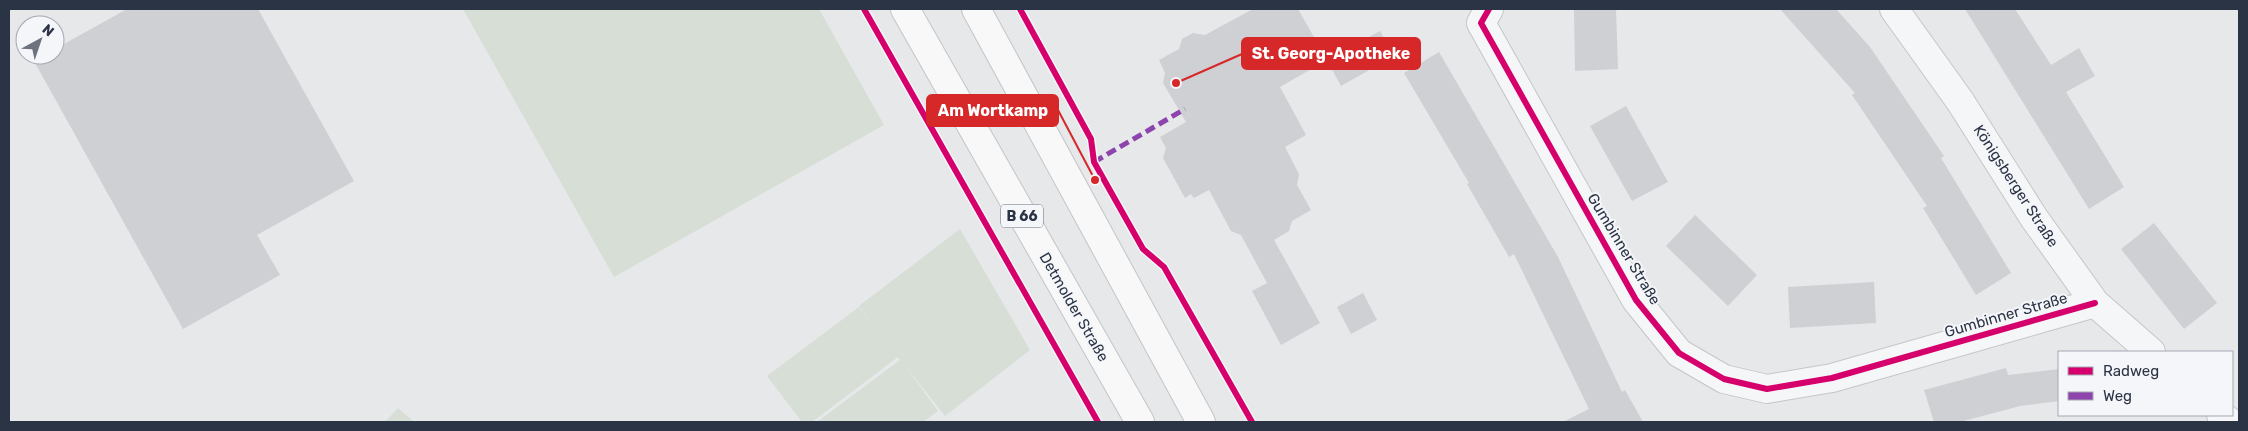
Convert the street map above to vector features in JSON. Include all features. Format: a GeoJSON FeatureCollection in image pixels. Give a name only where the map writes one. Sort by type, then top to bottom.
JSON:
{"type":"FeatureCollection","features":[{"type":"Feature","properties":{"kind":"main road","name":"Detmolder Straße"},"geometry":{"type":"LineString","coordinates":[[905,9],[1140,422]]}},
{"type":"Feature","properties":{"kind":"main road"},"geometry":{"type":"LineString","coordinates":[[976,9],[1201,422]]}},
{"type":"Feature","properties":{"kind":"street","name":"Gumbinner Straße"},"geometry":{"type":"LineString","coordinates":[[1489,9],[1481,23],[1636,300],[1679,353],[1724,379],[1767,389],[1832,378],[2095,302]]}},
{"type":"Feature","properties":{"kind":"street","name":"Königsberger Straße"},"geometry":{"type":"LineString","coordinates":[[1894,9],[1960,101],[2034,218],[2095,302],[2150,351]]}},
{"type":"Feature","properties":{"kind":"shaded area"},"geometry":{"type":"Polygon","coordinates":[[[463,9],[819,9],[884,125],[614,277],[463,9]]]}},
{"type":"Feature","properties":{"kind":"shaded area"},"geometry":{"type":"Polygon","coordinates":[[[960,229],[1030,350],[945,416],[904,364],[938,411],[923,422],[817,422],[900,360],[898,357],[812,422],[802,422],[767,376],[859,307],[885,341],[859,306],[960,229]]]}},
{"type":"Feature","properties":{"kind":"shaded area"},"geometry":{"type":"Polygon","coordinates":[[[398,408],[414,422],[385,422],[398,408]]]}},
{"type":"Feature","properties":{"kind":"building"},"geometry":{"type":"Polygon","coordinates":[[[127,9],[258,9],[354,181],[257,235],[280,275],[183,329],[36,65],[65,65],[65,43],[127,9]]]}},
{"type":"Feature","properties":{"kind":"building"},"geometry":{"type":"Polygon","coordinates":[[[1253,9],[1298,9],[1327,60],[1280,87],[1306,135],[1285,147],[1299,174],[1297,185],[1311,210],[1292,221],[1289,231],[1274,240],[1320,323],[1281,345],[1252,291],[1267,283],[1241,235],[1231,231],[1209,190],[1194,198],[1191,194],[1185,198],[1163,158],[1166,148],[1160,137],[1186,122],[1163,83],[1165,73],[1159,60],[1179,49],[1182,39],[1193,33],[1205,35],[1253,9]]]}},
{"type":"Feature","properties":{"kind":"building"},"geometry":{"type":"Polygon","coordinates":[[[1574,9],[1616,9],[1618,69],[1575,71],[1574,9]]]}},
{"type":"Feature","properties":{"kind":"building"},"geometry":{"type":"Polygon","coordinates":[[[1780,9],[1836,9],[1870,47],[1944,156],[1941,158],[2011,273],[1976,295],[1923,208],[1927,206],[1852,95],[1855,93],[1780,9]]]}},
{"type":"Feature","properties":{"kind":"building"},"geometry":{"type":"Polygon","coordinates":[[[1965,9],[2015,9],[2051,65],[2079,48],[2095,76],[2066,92],[2124,187],[2089,209],[1965,9]]]}},
{"type":"Feature","properties":{"kind":"building"},"geometry":{"type":"Polygon","coordinates":[[[1380,31],[1394,56],[1341,86],[1327,60],[1380,31]]]}},
{"type":"Feature","properties":{"kind":"building"},"geometry":{"type":"Polygon","coordinates":[[[1439,52],[1558,257],[1622,392],[1625,390],[1643,422],[1563,422],[1589,409],[1514,254],[1509,257],[1467,184],[1469,183],[1404,73],[1439,52]]]}},
{"type":"Feature","properties":{"kind":"building"},"geometry":{"type":"Polygon","coordinates":[[[1626,106],[1668,182],[1632,201],[1590,126],[1626,106]]]}},
{"type":"Feature","properties":{"kind":"building"},"geometry":{"type":"Polygon","coordinates":[[[1695,215],[1757,275],[1728,306],[1666,246],[1695,215]]]}},
{"type":"Feature","properties":{"kind":"building"},"geometry":{"type":"Polygon","coordinates":[[[2154,223],[2217,303],[2184,329],[2121,249],[2154,223]]]}},
{"type":"Feature","properties":{"kind":"building"},"geometry":{"type":"Polygon","coordinates":[[[1874,282],[1876,323],[1790,328],[1788,287],[1874,282]]]}},
{"type":"Feature","properties":{"kind":"building"},"geometry":{"type":"Polygon","coordinates":[[[1363,293],[1377,320],[1351,334],[1337,307],[1363,293]]]}},
{"type":"Feature","properties":{"kind":"building"},"geometry":{"type":"Polygon","coordinates":[[[2006,368],[2008,375],[2058,369],[2058,401],[2020,406],[1960,422],[1934,422],[1924,390],[2006,368]]]}},
{"type":"Feature","properties":{"kind":"marked path"},"geometry":{"type":"LineString","coordinates":[[1094,162],[1185,109]]}},
{"type":"Feature","properties":{"kind":"cycle path"},"geometry":{"type":"LineString","coordinates":[[864,9],[1098,422]]}},
{"type":"Feature","properties":{"kind":"cycle path"},"geometry":{"type":"LineString","coordinates":[[1020,9],[1091,139],[1094,162],[1143,249],[1164,267],[1252,422]]}},
{"type":"Feature","properties":{"kind":"cycle path"},"geometry":{"type":"LineString","coordinates":[[1489,9],[1481,23],[1636,300],[1679,353],[1724,379],[1767,389],[1832,378],[2095,303]]}},
{"type":"Feature","properties":{"kind":"place","name":"St. Georg-Apotheke"},"geometry":{"type":"Point","coordinates":[1176,83]}},
{"type":"Feature","properties":{"kind":"place","name":"Am Wortkamp"},"geometry":{"type":"Point","coordinates":[1095,180]}}]}
